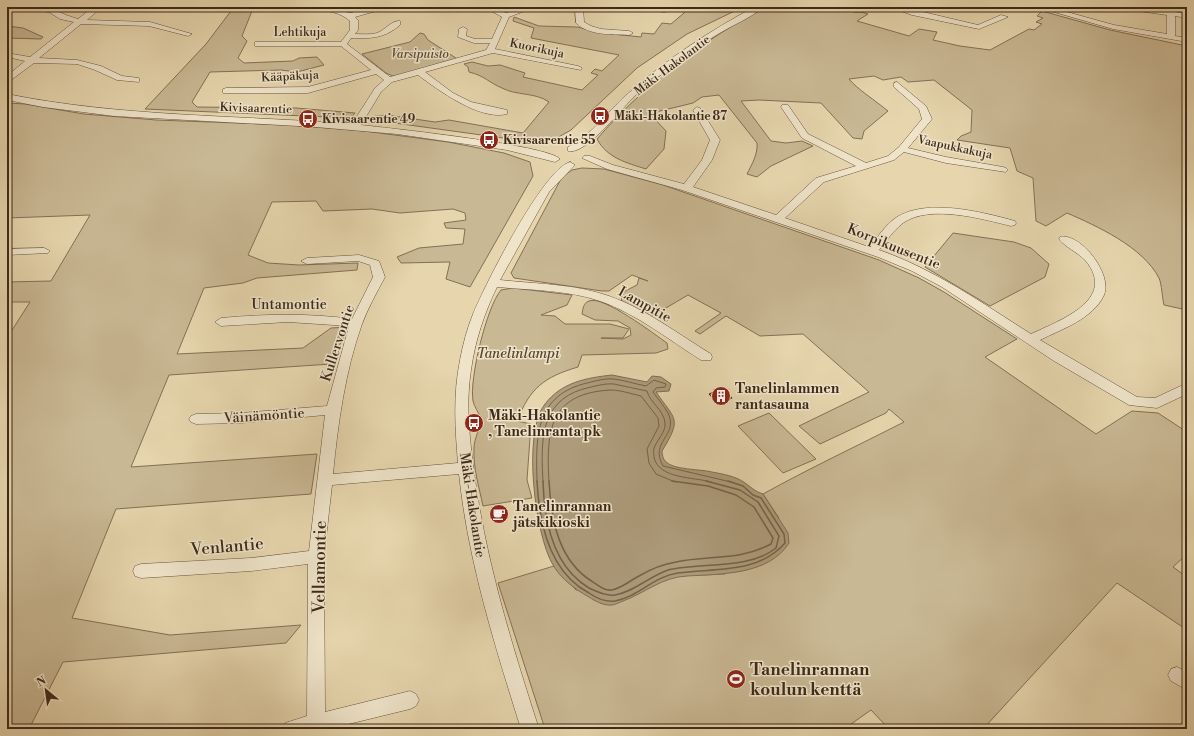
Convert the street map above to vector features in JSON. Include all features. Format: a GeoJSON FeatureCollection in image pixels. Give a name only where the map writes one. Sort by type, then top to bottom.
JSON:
{"type":"FeatureCollection","features":[{"type":"Feature","properties":{"kind":"street"},"geometry":{"type":"LineString","coordinates":[[22,7],[51,10],[63,17],[81,22],[150,24],[171,31],[188,34]]}},
{"type":"Feature","properties":{"kind":"street"},"geometry":{"type":"LineString","coordinates":[[7,80],[98,7]]}},
{"type":"Feature","properties":{"kind":"street"},"geometry":{"type":"LineString","coordinates":[[272,9],[338,10],[352,15],[386,7]]}},
{"type":"Feature","properties":{"kind":"street"},"geometry":{"type":"LineString","coordinates":[[488,7],[506,16],[532,7]]}},
{"type":"Feature","properties":{"kind":"street"},"geometry":{"type":"LineString","coordinates":[[579,7],[580,23],[588,28],[629,33]]}},
{"type":"Feature","properties":{"kind":"street"},"geometry":{"type":"LineString","coordinates":[[628,7],[665,10]]}},
{"type":"Feature","properties":{"kind":"street","name":"Mäki-Hakolantie"},"geometry":{"type":"LineString","coordinates":[[556,160],[558,152],[579,146],[593,134],[619,106],[669,63],[719,29],[759,7]]}},
{"type":"Feature","properties":{"kind":"street"},"geometry":{"type":"LineString","coordinates":[[894,7],[915,14],[979,27],[1004,17]]}},
{"type":"Feature","properties":{"kind":"street"},"geometry":{"type":"LineString","coordinates":[[915,14],[928,7]]}},
{"type":"Feature","properties":{"kind":"street"},"geometry":{"type":"LineString","coordinates":[[1042,7],[1113,27],[1187,40]]}},
{"type":"Feature","properties":{"kind":"street"},"geometry":{"type":"LineString","coordinates":[[1124,7],[1171,11],[1187,16]]}},
{"type":"Feature","properties":{"kind":"street"},"geometry":{"type":"LineString","coordinates":[[1171,11],[1172,38]]}},
{"type":"Feature","properties":{"kind":"street"},"geometry":{"type":"LineString","coordinates":[[352,15],[356,22],[356,27],[343,44],[389,80]]}},
{"type":"Feature","properties":{"kind":"street"},"geometry":{"type":"LineString","coordinates":[[355,127],[378,90],[389,80],[421,73],[476,57],[491,50],[506,16]]}},
{"type":"Feature","properties":{"kind":"street"},"geometry":{"type":"LineString","coordinates":[[350,36],[369,37],[386,33],[397,22]]}},
{"type":"Feature","properties":{"kind":"street"},"geometry":{"type":"LineString","coordinates":[[463,29],[462,37],[474,41],[494,42]]}},
{"type":"Feature","properties":{"kind":"street","name":"Lehtikuja"},"geometry":{"type":"LineString","coordinates":[[258,44],[343,44]]}},
{"type":"Feature","properties":{"kind":"street","name":"Kuorikuja"},"geometry":{"type":"LineString","coordinates":[[491,50],[578,68]]}},
{"type":"Feature","properties":{"kind":"street"},"geometry":{"type":"LineString","coordinates":[[7,56],[31,60],[78,62],[98,68],[120,78],[136,80]]}},
{"type":"Feature","properties":{"kind":"street","name":"Kääpäkuja"},"geometry":{"type":"LineString","coordinates":[[226,91],[308,90],[378,71]]}},
{"type":"Feature","properties":{"kind":"street"},"geometry":{"type":"LineString","coordinates":[[421,73],[461,102],[486,110],[504,112]]}},
{"type":"Feature","properties":{"kind":"street"},"geometry":{"type":"LineString","coordinates":[[778,220],[820,180],[890,158],[902,149],[927,119],[923,108],[896,84]]}},
{"type":"Feature","properties":{"kind":"street","name":"Kivisaarentie"},"geometry":{"type":"LineString","coordinates":[[7,97],[51,106],[106,114],[355,127],[527,151],[573,165]]}},
{"type":"Feature","properties":{"kind":"street"},"geometry":{"type":"LineString","coordinates":[[785,107],[805,136],[865,166]]}},
{"type":"Feature","properties":{"kind":"street"},"geometry":{"type":"LineString","coordinates":[[686,188],[700,171],[711,153],[715,140],[697,110]]}},
{"type":"Feature","properties":{"kind":"street","name":"Mäki-Hakolantie"},"geometry":{"type":"LineString","coordinates":[[530,729],[496,622],[482,568],[466,468],[462,422],[463,384],[466,360],[480,310],[494,283],[536,203],[555,177],[573,165],[584,162],[587,156],[587,146],[593,134]]}},
{"type":"Feature","properties":{"kind":"street","name":"Vaapukkakuja"},"geometry":{"type":"LineString","coordinates":[[902,149],[946,160],[1003,170]]}},
{"type":"Feature","properties":{"kind":"street","name":"Kivisaarentie"},"geometry":{"type":"LineString","coordinates":[[527,151],[569,150]]}},
{"type":"Feature","properties":{"kind":"street","name":"Korpikuusentie"},"geometry":{"type":"LineString","coordinates":[[569,150],[581,151],[587,156],[610,168]]}},
{"type":"Feature","properties":{"kind":"street"},"geometry":{"type":"LineString","coordinates":[[555,177],[556,160]]}},
{"type":"Feature","properties":{"kind":"street","name":"Korpikuusentie"},"geometry":{"type":"LineString","coordinates":[[573,165],[610,168],[686,188],[916,269],[946,285],[1134,402],[1156,403],[1187,388]]}},
{"type":"Feature","properties":{"kind":"street"},"geometry":{"type":"LineString","coordinates":[[871,252],[901,219],[928,211],[946,211],[1011,223]]}},
{"type":"Feature","properties":{"kind":"street"},"geometry":{"type":"LineString","coordinates":[[1031,339],[1082,311],[1092,304],[1098,295],[1100,285],[1095,264],[1081,249],[1064,239]]}},
{"type":"Feature","properties":{"kind":"street"},"geometry":{"type":"LineString","coordinates":[[7,252],[44,251]]}},
{"type":"Feature","properties":{"kind":"street","name":"Kullervontie"},"geometry":{"type":"LineString","coordinates":[[307,261],[359,258],[375,263],[379,277],[356,323],[343,367],[333,410],[325,480]]}},
{"type":"Feature","properties":{"kind":"street","name":"Lampitie"},"geometry":{"type":"LineString","coordinates":[[494,283],[584,293],[605,299],[623,307],[706,357]]}},
{"type":"Feature","properties":{"kind":"street","name":"Untamontie"},"geometry":{"type":"LineString","coordinates":[[221,322],[286,317],[329,319],[356,323]]}},
{"type":"Feature","properties":{"kind":"street","name":"Väinämöntie"},"geometry":{"type":"LineString","coordinates":[[196,419],[241,418],[333,410]]}},
{"type":"Feature","properties":{"kind":"street"},"geometry":{"type":"LineString","coordinates":[[325,480],[466,468]]}},
{"type":"Feature","properties":{"kind":"street","name":"Vellamontie"},"geometry":{"type":"LineString","coordinates":[[316,722],[316,556],[325,480]]}},
{"type":"Feature","properties":{"kind":"street","name":"Venlantie"},"geometry":{"type":"LineString","coordinates":[[142,571],[292,560],[316,556]]}},
{"type":"Feature","properties":{"kind":"street"},"geometry":{"type":"LineString","coordinates":[[292,729],[410,700]]}},
{"type":"Feature","properties":{"kind":"green space"},"geometry":{"type":"Polygon","coordinates":[[[234,7],[266,7],[252,11],[242,36],[247,41],[238,58],[244,63],[293,61],[299,58],[317,57],[324,65],[297,72],[281,70],[210,72],[192,102],[197,107],[296,108],[355,113],[351,118],[145,109],[206,44],[234,7]]]}},
{"type":"Feature","properties":{"kind":"green space"},"geometry":{"type":"Polygon","coordinates":[[[686,7],[743,7],[687,34],[637,68],[571,130],[555,139],[532,142],[373,120],[375,116],[387,115],[435,122],[449,120],[523,133],[549,102],[532,95],[514,92],[497,86],[479,75],[469,72],[468,67],[464,64],[472,62],[488,66],[500,65],[525,73],[523,77],[582,90],[598,75],[591,73],[595,69],[602,71],[619,55],[531,38],[534,28],[513,21],[514,17],[539,26],[577,27],[603,33],[641,37],[642,33],[654,34],[662,23],[671,24],[684,13],[686,7]]]}},
{"type":"Feature","properties":{"kind":"green space"},"geometry":{"type":"Polygon","coordinates":[[[767,7],[844,7],[868,14],[857,21],[909,36],[919,29],[937,32],[933,40],[960,46],[990,50],[1029,29],[1034,30],[1042,24],[1036,22],[1043,18],[1037,16],[1042,11],[1110,30],[1187,46],[1187,310],[1164,305],[1160,281],[1152,267],[1131,247],[1105,231],[1067,213],[1046,226],[1036,221],[1033,178],[1017,171],[1010,148],[957,140],[961,136],[971,132],[972,110],[934,80],[908,82],[901,77],[883,80],[874,76],[849,79],[888,111],[864,131],[862,139],[853,138],[821,103],[759,100],[741,101],[771,141],[786,143],[802,141],[813,146],[771,166],[757,177],[747,174],[756,155],[757,143],[719,95],[702,97],[693,103],[660,111],[651,115],[666,131],[664,149],[646,169],[618,159],[606,151],[597,139],[654,82],[698,48],[744,19],[767,7]]]}},
{"type":"Feature","properties":{"kind":"green space"},"geometry":{"type":"Polygon","coordinates":[[[7,26],[23,28],[43,37],[41,39],[7,38],[7,26]]]}},
{"type":"Feature","properties":{"kind":"green space","name":"Varsipuisto"},"geometry":{"type":"Polygon","coordinates":[[[420,33],[424,34],[428,40],[459,60],[401,76],[393,76],[386,73],[362,54],[410,42],[420,33]]]}},
{"type":"Feature","properties":{"kind":"green space"},"geometry":{"type":"Polygon","coordinates":[[[7,103],[25,104],[84,114],[156,120],[290,125],[364,131],[448,142],[504,153],[530,162],[533,176],[470,287],[446,279],[450,262],[401,263],[397,257],[419,248],[463,244],[465,229],[446,228],[444,223],[466,220],[465,213],[453,209],[400,213],[372,209],[323,211],[316,201],[272,202],[248,255],[268,263],[299,265],[358,263],[357,270],[257,278],[243,283],[204,288],[177,354],[303,348],[331,328],[348,327],[331,364],[169,375],[131,467],[317,454],[311,494],[116,509],[72,618],[170,635],[301,625],[286,643],[63,662],[29,729],[7,729],[7,338],[30,302],[7,302],[7,282],[51,281],[90,215],[7,218],[7,103]]]}},
{"type":"Feature","properties":{"kind":"green space"},"geometry":{"type":"Polygon","coordinates":[[[582,168],[604,169],[663,185],[879,260],[919,278],[944,292],[1017,339],[985,357],[1096,434],[1132,411],[1158,413],[1187,432],[1187,554],[1173,567],[1187,577],[1187,630],[1117,583],[983,729],[889,729],[871,710],[844,729],[545,729],[498,583],[554,566],[576,590],[648,588],[662,581],[678,576],[725,574],[779,518],[763,494],[904,422],[889,409],[886,413],[820,444],[799,426],[869,392],[803,334],[760,336],[726,316],[700,334],[695,331],[721,313],[688,295],[649,318],[622,303],[621,296],[625,291],[637,285],[639,278],[648,281],[632,275],[609,291],[514,278],[511,273],[562,177],[572,170],[582,168]]]}},
{"type":"Feature","properties":{"kind":"green space"},"geometry":{"type":"Polygon","coordinates":[[[953,233],[1014,242],[1031,248],[1049,264],[1045,277],[990,306],[925,267],[953,233]]]}},
{"type":"Feature","properties":{"kind":"green space","name":"Tanelinlampi"},"geometry":{"type":"Polygon","coordinates":[[[513,288],[572,295],[567,305],[541,315],[555,316],[565,324],[610,324],[629,329],[623,338],[601,338],[623,339],[631,335],[630,328],[618,321],[595,320],[582,314],[584,305],[589,301],[596,301],[605,304],[628,316],[667,343],[668,349],[656,353],[582,355],[578,367],[556,375],[540,385],[527,400],[517,421],[531,424],[527,480],[532,498],[483,506],[474,462],[474,444],[480,418],[474,405],[472,391],[476,360],[485,326],[496,298],[501,290],[513,288]]]}},
{"type":"Feature","properties":{"kind":"green space"},"geometry":{"type":"Polygon","coordinates":[[[769,413],[816,459],[783,473],[738,426],[769,413]]]}},
{"type":"Feature","properties":{"kind":"water","name":"Tanelinlampi"},"geometry":{"type":"Polygon","coordinates":[[[612,375],[647,382],[652,376],[661,377],[671,384],[669,391],[656,392],[674,420],[672,432],[662,451],[664,460],[675,467],[707,471],[733,477],[763,494],[788,533],[789,543],[780,554],[757,567],[743,571],[670,579],[631,598],[612,605],[603,604],[594,600],[574,587],[560,575],[553,565],[547,551],[536,508],[533,459],[534,437],[538,418],[545,404],[567,386],[575,382],[612,375]]]}},
{"type":"Feature","properties":{"kind":"building","name":"Tanelinlammen rantasauna"},"geometry":{"type":"Polygon","coordinates":[[[723,388],[732,398],[718,404],[709,394],[723,388]]]}},
{"type":"Feature","properties":{"kind":"place","name":"Mäki-Hakolantie 87"},"geometry":{"type":"Point","coordinates":[600,116]}},
{"type":"Feature","properties":{"kind":"place","name":"Kivisaarentie 49"},"geometry":{"type":"Point","coordinates":[308,119]}},
{"type":"Feature","properties":{"kind":"place","name":"Kivisaarentie 55"},"geometry":{"type":"Point","coordinates":[489,140]}},
{"type":"Feature","properties":{"kind":"place","name":"Tanelinlammen rantasauna"},"geometry":{"type":"Point","coordinates":[721,396]}},
{"type":"Feature","properties":{"kind":"place","name":"Mäki-Hakolantie , Tanelinranta pk"},"geometry":{"type":"Point","coordinates":[474,423]}},
{"type":"Feature","properties":{"kind":"place","name":"Tanelinrannan jätskikioski"},"geometry":{"type":"Point","coordinates":[499,514]}},
{"type":"Feature","properties":{"kind":"place","name":"Tanelinrannan koulun kenttä"},"geometry":{"type":"Point","coordinates":[736,679]}}]}
